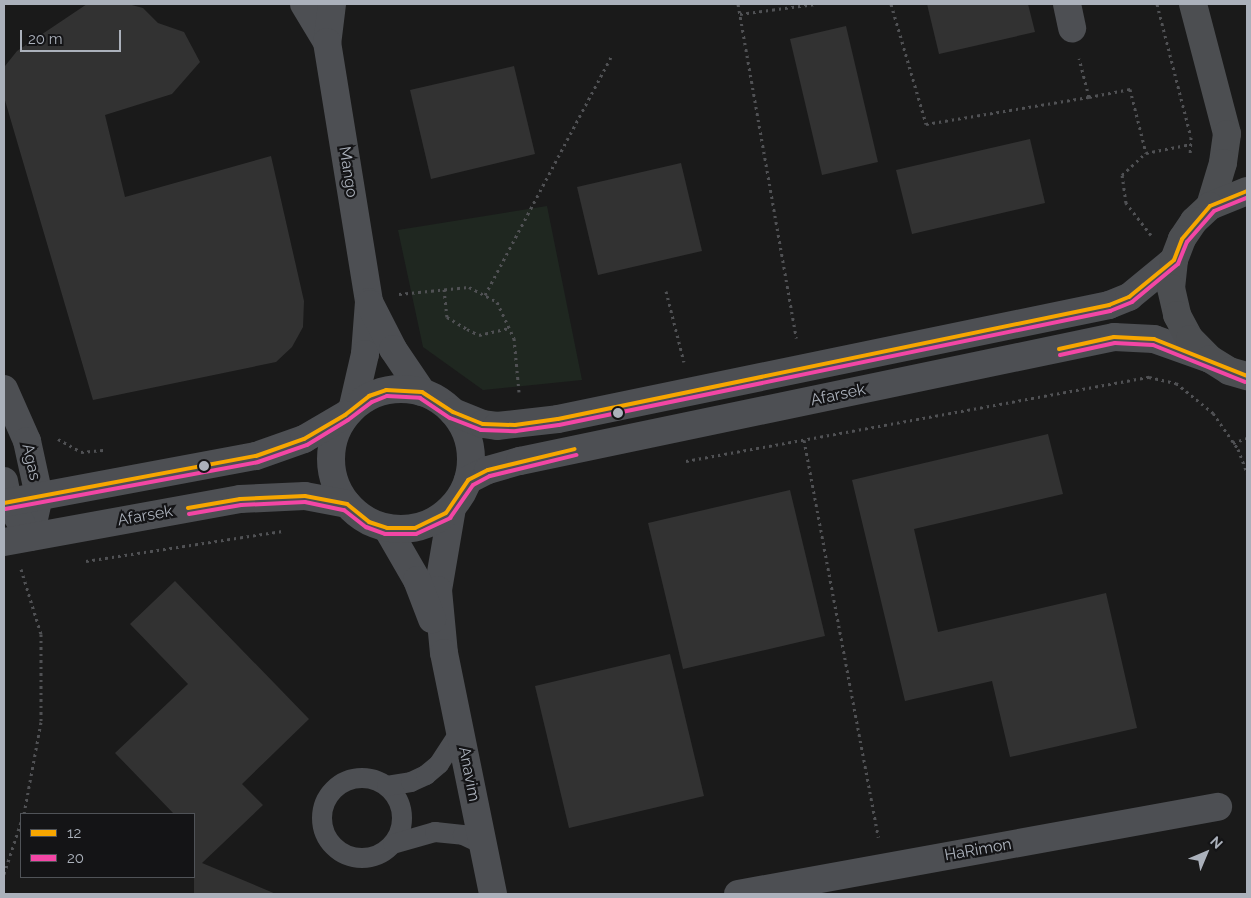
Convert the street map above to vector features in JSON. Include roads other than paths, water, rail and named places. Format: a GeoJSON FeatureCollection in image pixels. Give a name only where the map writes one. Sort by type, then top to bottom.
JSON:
{"type":"FeatureCollection","features":[{"type":"Feature","properties":{"kind":"main road"},"geometry":{"type":"LineString","coordinates":[[1193,4],[1227,134],[1223,163],[1210,206],[1182,240],[1174,260],[1172,288],[1177,315],[1190,340],[1210,359],[1230,371],[1247,376]]}},
{"type":"Feature","properties":{"kind":"main road"},"geometry":{"type":"LineString","coordinates":[[1210,206],[1247,190]]}},
{"type":"Feature","properties":{"kind":"street","name":"Mango"},"geometry":{"type":"LineString","coordinates":[[304,4],[327,42]]}},
{"type":"Feature","properties":{"kind":"street","name":"Mango"},"geometry":{"type":"LineString","coordinates":[[332,4],[327,42],[369,302],[365,354],[349,410]]}},
{"type":"Feature","properties":{"kind":"street","name":"Afarsek"},"geometry":{"type":"LineString","coordinates":[[453,412],[483,424],[497,426],[558,419],[1090,309],[1129,297],[1174,260]]}},
{"type":"Feature","properties":{"kind":"street","name":"Mango"},"geometry":{"type":"LineString","coordinates":[[369,302],[393,348],[422,392]]}},
{"type":"Feature","properties":{"kind":"street","name":"Afarsek"},"geometry":{"type":"LineString","coordinates":[[468,480],[488,470],[520,461],[1114,338],[1154,339],[1210,359]]}},
{"type":"Feature","properties":{"kind":"street","name":"Agas"},"geometry":{"type":"LineString","coordinates":[[4,389],[27,441],[39,496],[17,546]]}},
{"type":"Feature","properties":{"kind":"street"},"geometry":{"type":"LineString","coordinates":[[17,546],[5,495],[39,496],[256,456],[304,439],[349,410],[386,390],[422,392],[439,400],[453,412],[470,444],[471,463],[468,480],[452,508],[422,526],[387,528],[369,522],[346,504],[334,483],[330,460],[334,436],[349,410]]}},
{"type":"Feature","properties":{"kind":"street","name":"Afarsek"},"geometry":{"type":"LineString","coordinates":[[17,546],[240,499],[305,496],[346,504]]}},
{"type":"Feature","properties":{"kind":"street","name":"Anavim"},"geometry":{"type":"LineString","coordinates":[[452,508],[438,590],[444,653],[493,894]]}},
{"type":"Feature","properties":{"kind":"street","name":"Anavim"},"geometry":{"type":"LineString","coordinates":[[387,528],[417,580],[444,653]]}},
{"type":"Feature","properties":{"kind":"street","name":"HaRimon"},"geometry":{"type":"LineString","coordinates":[[738,894],[1218,807]]}},
{"type":"Feature","properties":{"kind":"lane"},"geometry":{"type":"LineString","coordinates":[[460,732],[440,764],[426,775],[411,782],[387,786],[361,777],[347,780],[326,798],[322,824],[326,838],[346,855],[371,857],[393,844],[434,832],[464,835],[482,844]]}},
{"type":"Feature","properties":{"kind":"lane"},"geometry":{"type":"LineString","coordinates":[[387,786],[401,808],[399,833],[393,844]]}}]}
